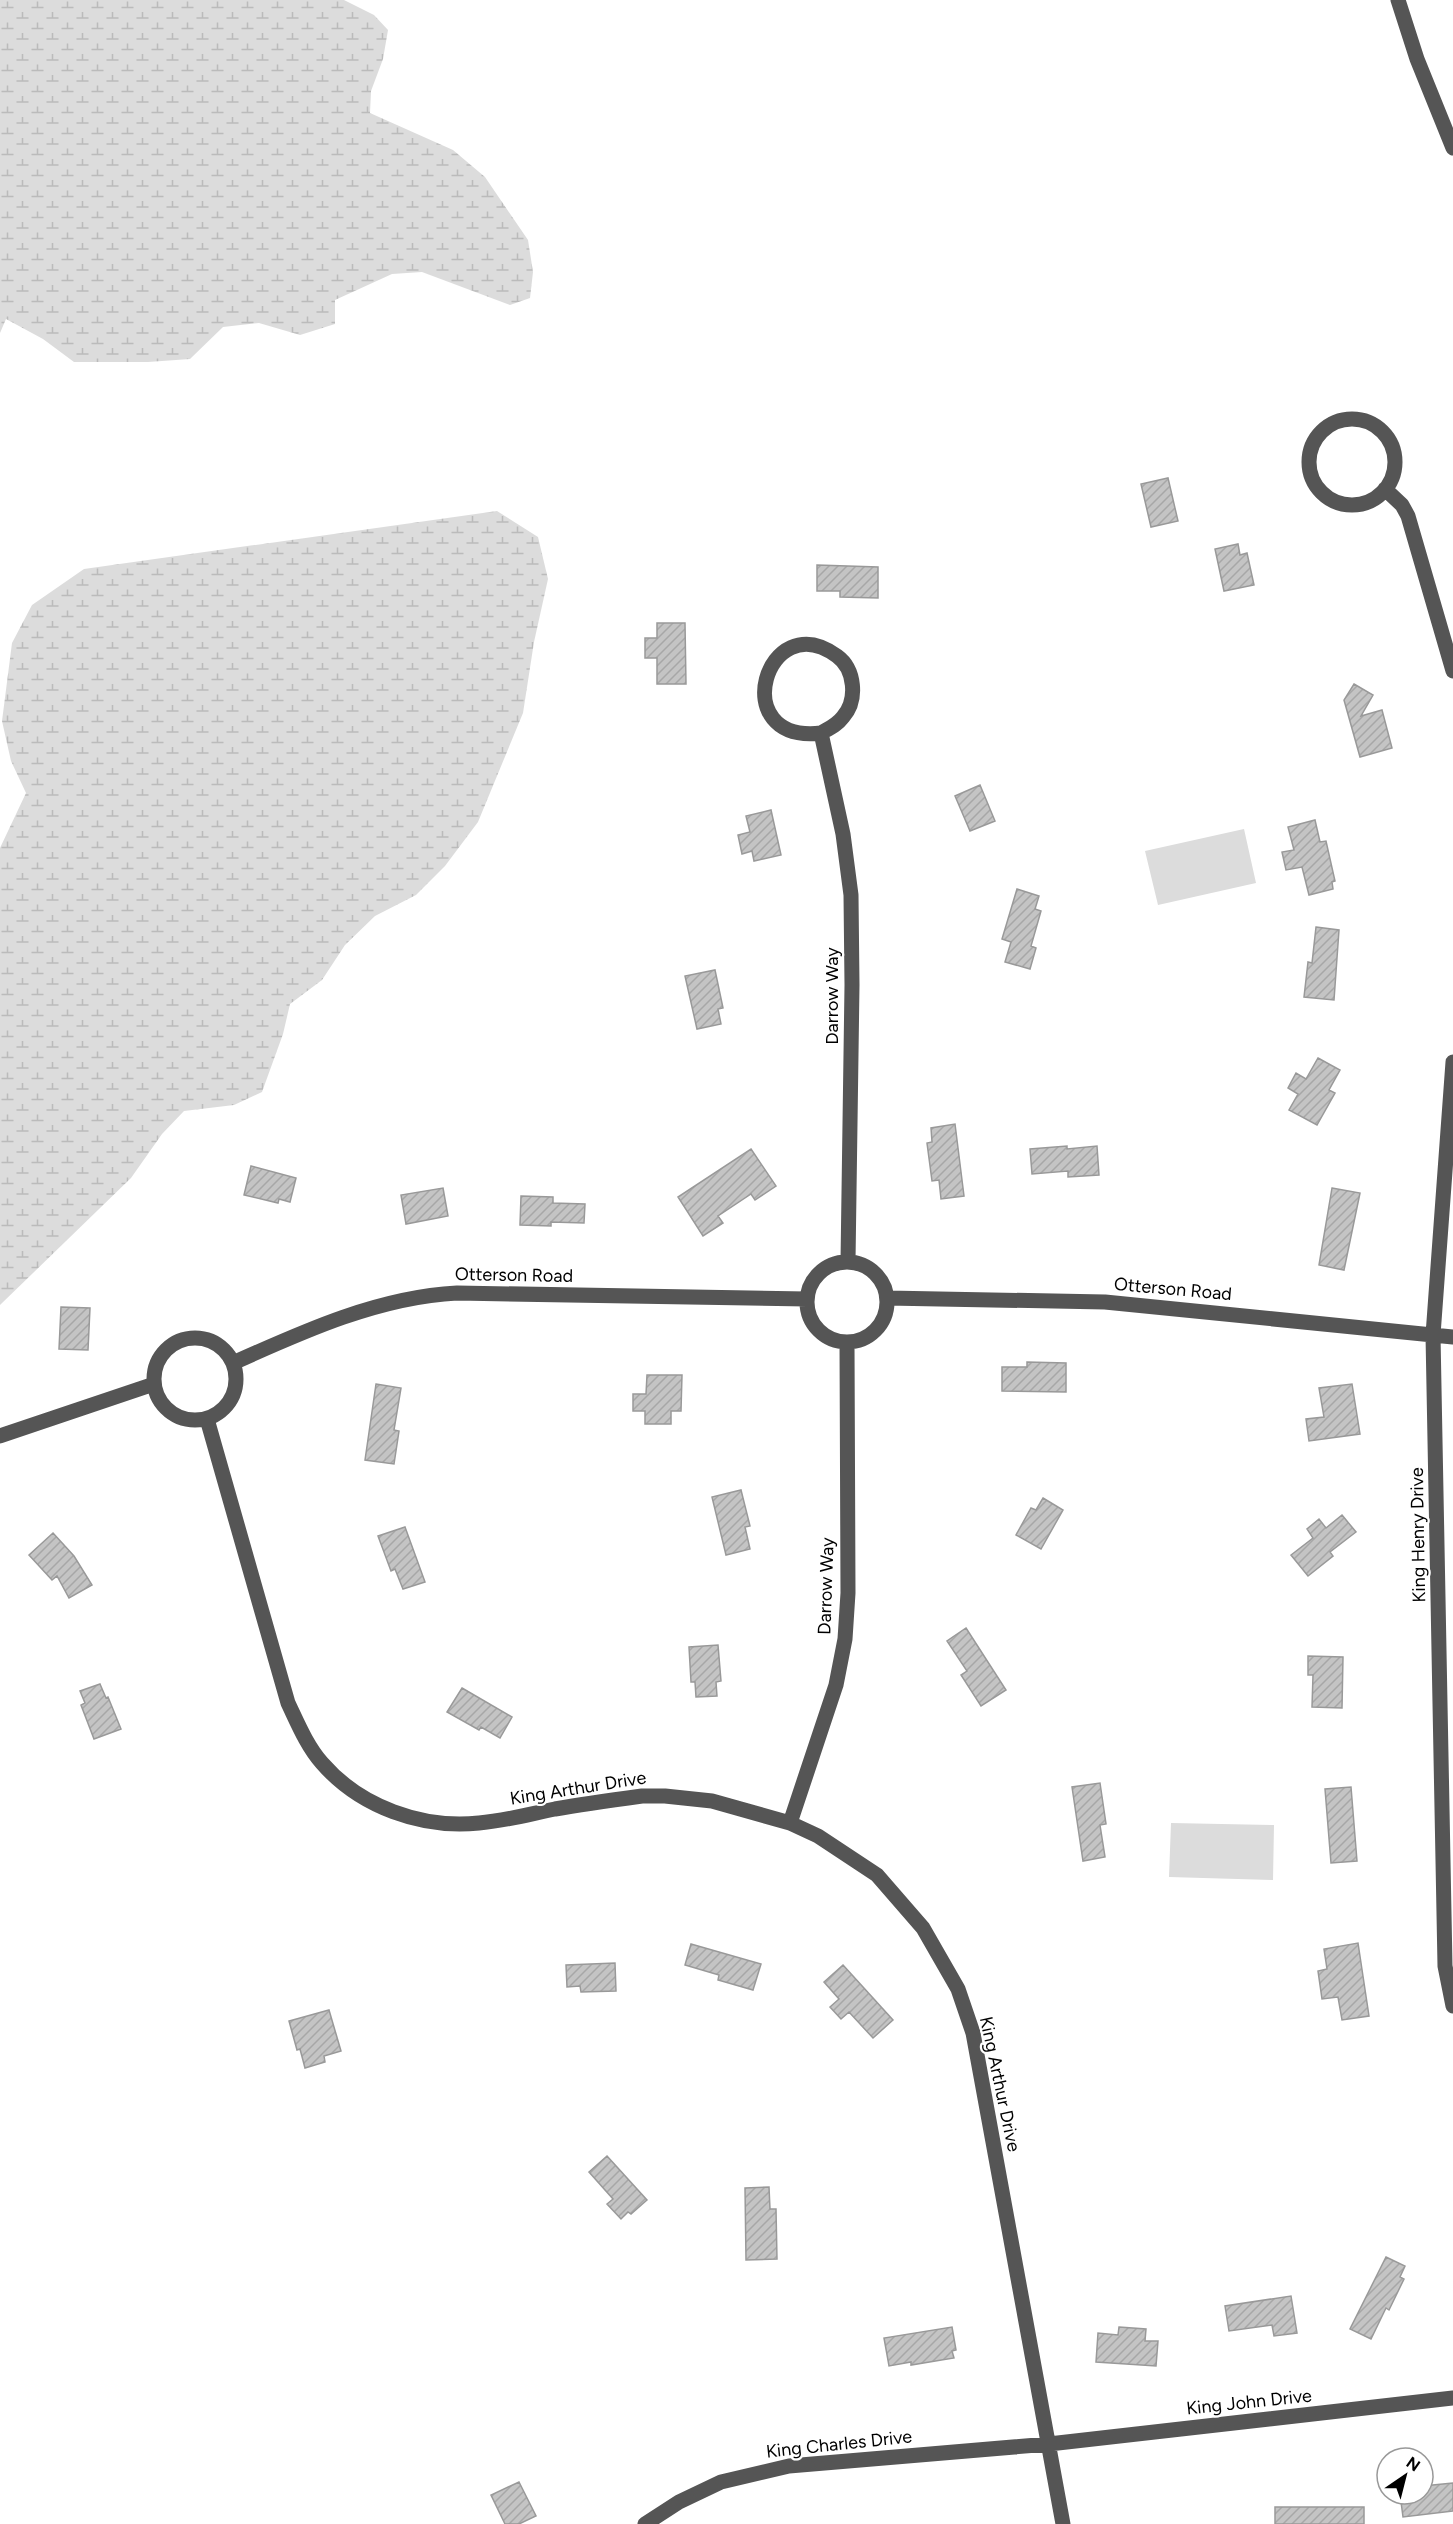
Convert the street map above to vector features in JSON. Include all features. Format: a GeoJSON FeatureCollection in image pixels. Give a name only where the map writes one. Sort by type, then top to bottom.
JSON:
{"type":"FeatureCollection","features":[{"type":"Feature","properties":{"kind":"street"},"geometry":{"type":"LineString","coordinates":[[1398,0],[1417,59],[1453,148]]}},
{"type":"Feature","properties":{"kind":"street"},"geometry":{"type":"LineString","coordinates":[[1354,419],[1369,423],[1382,431],[1391,444],[1395,460],[1393,475],[1385,489],[1372,500],[1356,505],[1339,503],[1324,495],[1313,481],[1309,465],[1311,448],[1319,434],[1338,421],[1354,419]]}},
{"type":"Feature","properties":{"kind":"street"},"geometry":{"type":"LineString","coordinates":[[1385,489],[1402,505],[1408,516],[1453,671]]}},
{"type":"Feature","properties":{"kind":"street"},"geometry":{"type":"LineString","coordinates":[[799,646],[821,647],[841,659],[849,671],[853,686],[852,702],[845,715],[834,726],[821,733],[806,734],[786,728],[771,714],[765,701],[765,680],[774,660],[785,651],[799,646]]}},
{"type":"Feature","properties":{"kind":"street","name":"Darrow Way"},"geometry":{"type":"LineString","coordinates":[[821,733],[843,834],[851,895],[848,1262]]}},
{"type":"Feature","properties":{"kind":"street","name":"King Henry Drive"},"geometry":{"type":"LineString","coordinates":[[1453,1062],[1433,1335],[1445,1966],[1453,2006]]}},
{"type":"Feature","properties":{"kind":"street"},"geometry":{"type":"LineString","coordinates":[[848,1262],[858,1263],[875,1272],[881,1280],[887,1298],[885,1317],[874,1333],[857,1341],[847,1342],[836,1341],[818,1329],[811,1320],[807,1299],[809,1289],[820,1272],[829,1266],[848,1262]]}},
{"type":"Feature","properties":{"kind":"street","name":"Otterson Road"},"geometry":{"type":"LineString","coordinates":[[233,1363],[340,1319],[392,1302],[426,1294],[807,1299]]}},
{"type":"Feature","properties":{"kind":"street","name":"Otterson Road"},"geometry":{"type":"LineString","coordinates":[[887,1298],[1105,1302],[1453,1337]]}},
{"type":"Feature","properties":{"kind":"street"},"geometry":{"type":"LineString","coordinates":[[190,1338],[203,1339],[215,1344],[225,1352],[233,1363],[236,1374],[233,1396],[218,1414],[207,1419],[184,1419],[173,1414],[157,1396],[154,1384],[159,1359],[167,1349],[178,1342],[190,1338]]}},
{"type":"Feature","properties":{"kind":"street","name":"Darrow Way"},"geometry":{"type":"LineString","coordinates":[[790,1823],[833,1696],[845,1639],[848,1593],[847,1342]]}},
{"type":"Feature","properties":{"kind":"street"},"geometry":{"type":"LineString","coordinates":[[0,1436],[154,1384]]}},
{"type":"Feature","properties":{"kind":"street","name":"King Arthur Drive"},"geometry":{"type":"LineString","coordinates":[[207,1419],[288,1703],[303,1735],[322,1763],[366,1798],[393,1812],[425,1822],[452,1824],[480,1823],[642,1796],[712,1801],[790,1823],[818,1836],[877,1875],[923,1928],[958,1989],[973,2033],[1063,2524]]}},
{"type":"Feature","properties":{"kind":"street","name":"King John Drive"},"geometry":{"type":"LineString","coordinates":[[1049,2444],[1453,2398]]}},
{"type":"Feature","properties":{"kind":"street","name":"King Charles Drive"},"geometry":{"type":"LineString","coordinates":[[645,2524],[679,2502],[721,2482],[789,2466],[1049,2444]]}},
{"type":"Feature","properties":{"kind":"green space"},"geometry":{"type":"Polygon","coordinates":[[[0,0],[344,0],[374,15],[388,30],[383,59],[371,91],[370,113],[453,150],[485,177],[528,240],[533,272],[530,298],[510,305],[422,272],[392,274],[335,300],[335,324],[300,335],[259,323],[223,327],[190,359],[148,362],[74,362],[43,339],[6,319],[0,333],[0,0]]]}},
{"type":"Feature","properties":{"kind":"green space"},"geometry":{"type":"Polygon","coordinates":[[[497,511],[538,537],[548,579],[534,642],[523,713],[478,822],[445,866],[416,895],[375,916],[345,945],[322,980],[290,1004],[283,1034],[262,1092],[234,1105],[184,1111],[162,1134],[131,1178],[0,1305],[0,848],[26,793],[11,761],[2,721],[12,643],[32,605],[84,569],[497,511]]]}},
{"type":"Feature","properties":{"kind":"green space"},"geometry":{"type":"Polygon","coordinates":[[[1244,829],[1256,883],[1158,905],[1145,851],[1244,829]]]}},
{"type":"Feature","properties":{"kind":"green space"},"geometry":{"type":"Polygon","coordinates":[[[1171,1823],[1274,1825],[1273,1880],[1169,1877],[1171,1823]]]}},
{"type":"Feature","properties":{"kind":"building"},"geometry":{"type":"Polygon","coordinates":[[[1168,478],[1178,521],[1151,527],[1141,484],[1168,478]]]}},
{"type":"Feature","properties":{"kind":"building"},"geometry":{"type":"Polygon","coordinates":[[[1238,544],[1240,555],[1247,553],[1254,585],[1224,591],[1215,549],[1238,544]]]}},
{"type":"Feature","properties":{"kind":"building"},"geometry":{"type":"Polygon","coordinates":[[[817,565],[878,567],[878,598],[840,597],[840,591],[817,591],[817,565]]]}},
{"type":"Feature","properties":{"kind":"building"},"geometry":{"type":"Polygon","coordinates":[[[657,623],[685,623],[686,684],[657,684],[657,658],[645,658],[645,638],[657,638],[657,623]]]}},
{"type":"Feature","properties":{"kind":"building"},"geometry":{"type":"Polygon","coordinates":[[[1354,684],[1373,695],[1361,716],[1382,710],[1392,748],[1360,757],[1344,700],[1354,684]]]}},
{"type":"Feature","properties":{"kind":"building"},"geometry":{"type":"Polygon","coordinates":[[[980,785],[995,821],[970,831],[955,796],[980,785]]]}},
{"type":"Feature","properties":{"kind":"building"},"geometry":{"type":"Polygon","coordinates":[[[771,810],[781,855],[754,861],[752,851],[742,854],[738,835],[750,832],[746,816],[771,810]]]}},
{"type":"Feature","properties":{"kind":"building"},"geometry":{"type":"Polygon","coordinates":[[[1315,820],[1320,842],[1326,841],[1335,881],[1332,882],[1333,889],[1309,895],[1302,867],[1286,870],[1282,852],[1294,850],[1288,827],[1315,820]]]}},
{"type":"Feature","properties":{"kind":"building"},"geometry":{"type":"Polygon","coordinates":[[[1017,889],[1039,896],[1035,909],[1041,911],[1031,946],[1036,948],[1030,969],[1005,962],[1011,942],[1002,939],[1017,889]]]}},
{"type":"Feature","properties":{"kind":"building"},"geometry":{"type":"Polygon","coordinates":[[[1316,927],[1339,930],[1334,1000],[1304,997],[1308,962],[1312,963],[1316,927]]]}},
{"type":"Feature","properties":{"kind":"building"},"geometry":{"type":"Polygon","coordinates":[[[715,970],[723,1008],[718,1009],[721,1024],[697,1029],[685,976],[715,970]]]}},
{"type":"Feature","properties":{"kind":"building"},"geometry":{"type":"Polygon","coordinates":[[[1318,1058],[1340,1070],[1329,1090],[1335,1093],[1317,1125],[1289,1110],[1298,1094],[1288,1088],[1296,1073],[1306,1079],[1318,1058]]]}},
{"type":"Feature","properties":{"kind":"building"},"geometry":{"type":"Polygon","coordinates":[[[955,1124],[964,1196],[941,1199],[939,1180],[932,1181],[927,1143],[932,1142],[931,1128],[955,1124]]]}},
{"type":"Feature","properties":{"kind":"building"},"geometry":{"type":"Polygon","coordinates":[[[1067,1146],[1067,1149],[1097,1146],[1099,1175],[1068,1177],[1068,1171],[1032,1174],[1030,1149],[1067,1146]]]}},
{"type":"Feature","properties":{"kind":"building"},"geometry":{"type":"Polygon","coordinates":[[[751,1149],[776,1186],[755,1200],[751,1194],[718,1216],[723,1223],[703,1236],[678,1197],[751,1149]]]}},
{"type":"Feature","properties":{"kind":"building"},"geometry":{"type":"Polygon","coordinates":[[[251,1166],[296,1178],[290,1202],[279,1199],[278,1203],[244,1195],[251,1166]]]}},
{"type":"Feature","properties":{"kind":"building"},"geometry":{"type":"Polygon","coordinates":[[[443,1188],[448,1216],[406,1224],[401,1195],[443,1188]]]}},
{"type":"Feature","properties":{"kind":"building"},"geometry":{"type":"Polygon","coordinates":[[[1332,1188],[1360,1193],[1344,1270],[1319,1265],[1332,1188]]]}},
{"type":"Feature","properties":{"kind":"building"},"geometry":{"type":"Polygon","coordinates":[[[521,1196],[553,1197],[553,1203],[585,1204],[584,1223],[551,1222],[551,1226],[520,1225],[521,1196]]]}},
{"type":"Feature","properties":{"kind":"building"},"geometry":{"type":"Polygon","coordinates":[[[61,1307],[90,1308],[88,1350],[59,1349],[61,1307]]]}},
{"type":"Feature","properties":{"kind":"building"},"geometry":{"type":"Polygon","coordinates":[[[1027,1362],[1066,1363],[1066,1392],[1002,1391],[1002,1367],[1027,1367],[1027,1362]]]}},
{"type":"Feature","properties":{"kind":"building"},"geometry":{"type":"Polygon","coordinates":[[[647,1375],[682,1375],[681,1411],[671,1411],[671,1424],[645,1424],[645,1411],[633,1411],[633,1394],[646,1394],[647,1375]]]}},
{"type":"Feature","properties":{"kind":"building"},"geometry":{"type":"Polygon","coordinates":[[[376,1384],[401,1388],[394,1430],[399,1431],[394,1464],[365,1460],[376,1384]]]}},
{"type":"Feature","properties":{"kind":"building"},"geometry":{"type":"Polygon","coordinates":[[[1352,1384],[1360,1434],[1309,1441],[1306,1419],[1324,1417],[1319,1388],[1352,1384]]]}},
{"type":"Feature","properties":{"kind":"building"},"geometry":{"type":"Polygon","coordinates":[[[741,1490],[750,1526],[745,1527],[750,1549],[726,1555],[712,1497],[741,1490]]]}},
{"type":"Feature","properties":{"kind":"building"},"geometry":{"type":"Polygon","coordinates":[[[1043,1498],[1063,1510],[1041,1549],[1016,1535],[1031,1508],[1036,1510],[1043,1498]]]}},
{"type":"Feature","properties":{"kind":"building"},"geometry":{"type":"Polygon","coordinates":[[[1342,1515],[1356,1532],[1330,1552],[1333,1556],[1308,1576],[1291,1555],[1313,1538],[1307,1529],[1319,1519],[1326,1528],[1342,1515]]]}},
{"type":"Feature","properties":{"kind":"building"},"geometry":{"type":"Polygon","coordinates":[[[405,1527],[425,1582],[403,1589],[395,1569],[391,1571],[378,1536],[405,1527]]]}},
{"type":"Feature","properties":{"kind":"building"},"geometry":{"type":"Polygon","coordinates":[[[53,1533],[74,1556],[92,1585],[69,1598],[57,1576],[52,1580],[29,1555],[53,1533]]]}},
{"type":"Feature","properties":{"kind":"building"},"geometry":{"type":"Polygon","coordinates":[[[966,1628],[1006,1690],[981,1706],[961,1675],[967,1671],[947,1641],[966,1628]]]}},
{"type":"Feature","properties":{"kind":"building"},"geometry":{"type":"Polygon","coordinates":[[[718,1645],[721,1681],[716,1682],[717,1696],[696,1697],[695,1682],[691,1682],[689,1647],[718,1645]]]}},
{"type":"Feature","properties":{"kind":"building"},"geometry":{"type":"Polygon","coordinates":[[[1308,1656],[1343,1657],[1342,1708],[1312,1707],[1313,1675],[1308,1675],[1308,1656]]]}},
{"type":"Feature","properties":{"kind":"building"},"geometry":{"type":"Polygon","coordinates":[[[100,1684],[121,1729],[94,1739],[81,1705],[85,1703],[80,1691],[100,1684]]]}},
{"type":"Feature","properties":{"kind":"building"},"geometry":{"type":"Polygon","coordinates":[[[462,1688],[512,1717],[500,1738],[481,1727],[479,1730],[447,1712],[462,1688]]]}},
{"type":"Feature","properties":{"kind":"building"},"geometry":{"type":"Polygon","coordinates":[[[1100,1783],[1106,1824],[1100,1825],[1105,1857],[1083,1861],[1072,1787],[1100,1783]]]}},
{"type":"Feature","properties":{"kind":"building"},"geometry":{"type":"Polygon","coordinates":[[[1351,1787],[1357,1861],[1331,1863],[1325,1789],[1351,1787]]]}},
{"type":"Feature","properties":{"kind":"building"},"geometry":{"type":"Polygon","coordinates":[[[1358,1943],[1369,2016],[1342,2020],[1338,1997],[1322,1999],[1318,1971],[1327,1969],[1324,1949],[1358,1943]]]}},
{"type":"Feature","properties":{"kind":"building"},"geometry":{"type":"Polygon","coordinates":[[[691,1944],[761,1964],[753,1990],[718,1980],[719,1975],[685,1965],[691,1944]]]}},
{"type":"Feature","properties":{"kind":"building"},"geometry":{"type":"Polygon","coordinates":[[[615,1963],[616,1991],[581,1992],[580,1986],[567,1987],[566,1965],[615,1963]]]}},
{"type":"Feature","properties":{"kind":"building"},"geometry":{"type":"Polygon","coordinates":[[[843,1965],[893,2020],[873,2038],[849,2012],[841,2019],[830,2007],[839,1999],[824,1982],[843,1965]]]}},
{"type":"Feature","properties":{"kind":"building"},"geometry":{"type":"Polygon","coordinates":[[[329,2010],[341,2051],[324,2056],[325,2062],[305,2068],[289,2021],[329,2010]]]}},
{"type":"Feature","properties":{"kind":"building"},"geometry":{"type":"Polygon","coordinates":[[[607,2156],[647,2200],[631,2214],[628,2212],[621,2219],[607,2204],[613,2199],[589,2172],[607,2156]]]}},
{"type":"Feature","properties":{"kind":"building"},"geometry":{"type":"Polygon","coordinates":[[[769,2187],[770,2209],[776,2209],[777,2259],[746,2260],[745,2188],[769,2187]]]}},
{"type":"Feature","properties":{"kind":"building"},"geometry":{"type":"Polygon","coordinates":[[[1386,2257],[1405,2266],[1400,2277],[1404,2279],[1371,2339],[1350,2329],[1386,2257]]]}},
{"type":"Feature","properties":{"kind":"building"},"geometry":{"type":"Polygon","coordinates":[[[1291,2296],[1297,2333],[1274,2336],[1272,2325],[1229,2331],[1225,2306],[1291,2296]]]}},
{"type":"Feature","properties":{"kind":"building"},"geometry":{"type":"Polygon","coordinates":[[[952,2327],[956,2350],[952,2351],[954,2358],[889,2366],[884,2338],[952,2327]]]}},
{"type":"Feature","properties":{"kind":"building"},"geometry":{"type":"Polygon","coordinates":[[[1119,2327],[1146,2329],[1145,2341],[1158,2341],[1156,2366],[1096,2362],[1098,2333],[1118,2335],[1119,2327]]]}},
{"type":"Feature","properties":{"kind":"building"},"geometry":{"type":"Polygon","coordinates":[[[519,2482],[536,2516],[519,2524],[505,2524],[491,2495],[519,2482]]]}},
{"type":"Feature","properties":{"kind":"building"},"geometry":{"type":"Polygon","coordinates":[[[1453,2483],[1453,2511],[1403,2517],[1402,2506],[1435,2506],[1435,2485],[1453,2483]]]}},
{"type":"Feature","properties":{"kind":"building"},"geometry":{"type":"Polygon","coordinates":[[[1275,2507],[1364,2507],[1364,2524],[1275,2524],[1275,2507]]]}}]}
